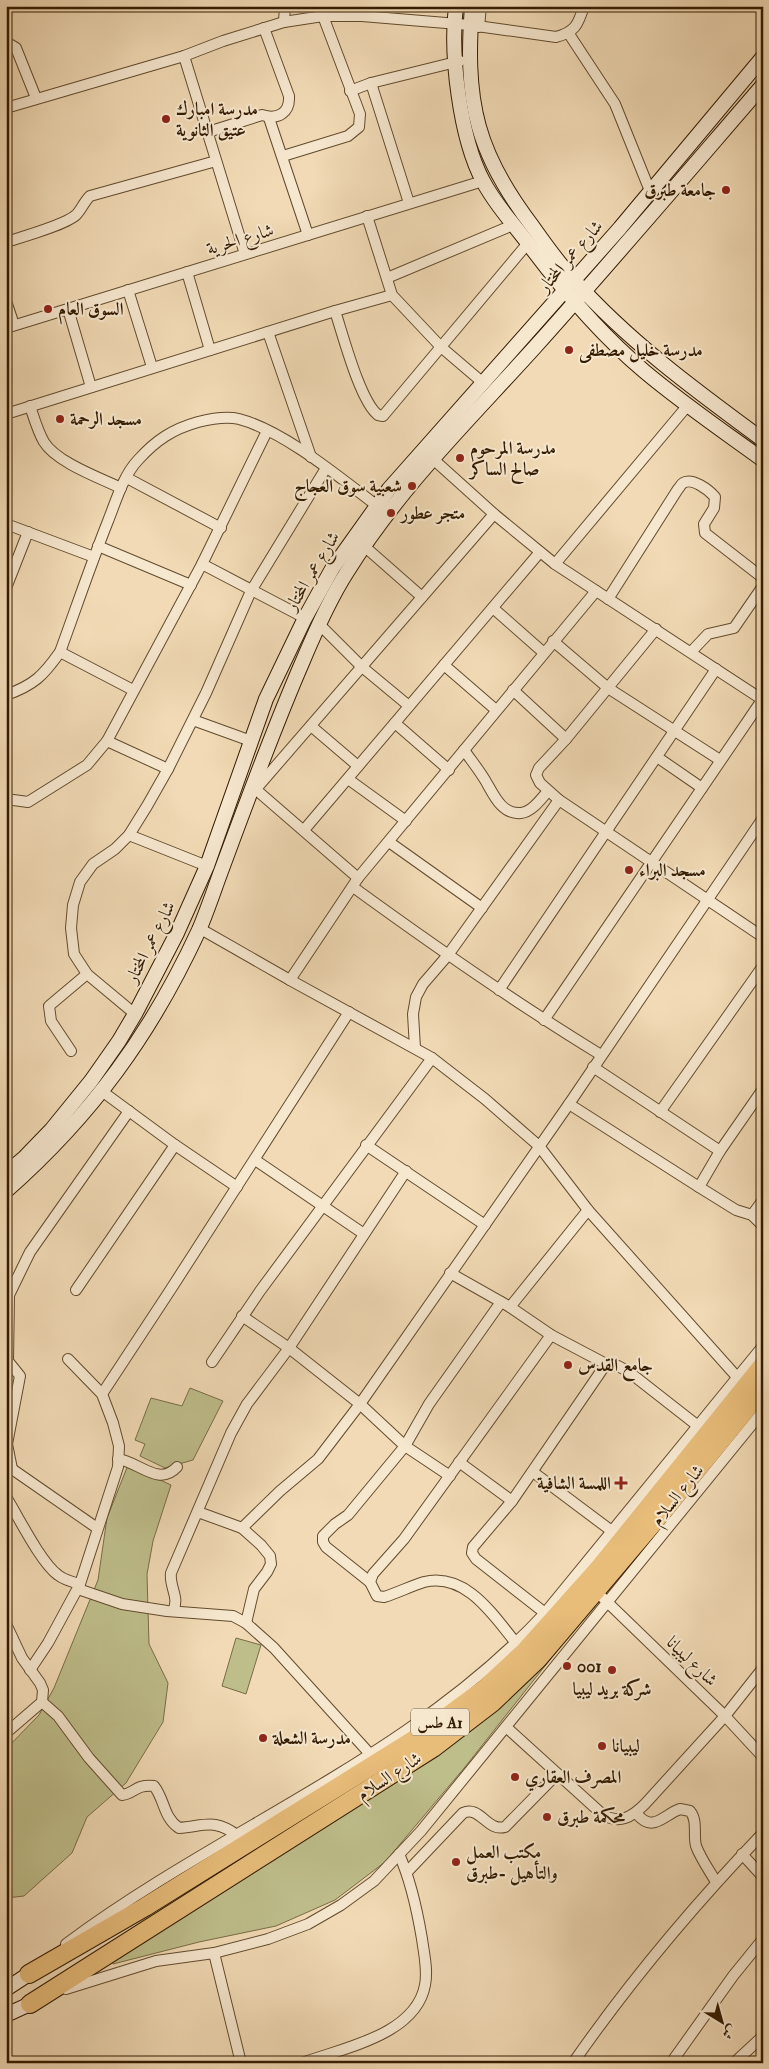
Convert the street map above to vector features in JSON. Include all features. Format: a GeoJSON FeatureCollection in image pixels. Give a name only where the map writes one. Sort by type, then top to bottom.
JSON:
{"type":"FeatureCollection","features":[{"type":"Feature","properties":{"kind":"highway","name":"شارع السلام"},"geometry":{"type":"LineString","coordinates":[[29,1974],[145,1907],[373,1766],[423,1734],[482,1690],[524,1651],[600,1568],[763,1365]]}},
{"type":"Feature","properties":{"kind":"highway","name":"شارع السلام"},"geometry":{"type":"LineString","coordinates":[[30,2004],[439,1743],[515,1682],[602,1596],[763,1389]]}},
{"type":"Feature","properties":{"kind":"street"},"geometry":{"type":"LineString","coordinates":[[284,22],[285,6]]}},
{"type":"Feature","properties":{"kind":"street"},"geometry":{"type":"LineString","coordinates":[[456,6],[454,24],[476,115],[490,155],[523,215],[574,280],[631,337],[661,363],[763,440]]}},
{"type":"Feature","properties":{"kind":"street"},"geometry":{"type":"LineString","coordinates":[[472,6],[475,26]]}},
{"type":"Feature","properties":{"kind":"street"},"geometry":{"type":"LineString","coordinates":[[481,6],[463,61],[461,111],[470,152],[483,181],[499,207],[574,303],[644,371],[763,460]]}},
{"type":"Feature","properties":{"kind":"street"},"geometry":{"type":"LineString","coordinates":[[6,108],[184,56],[284,22],[363,11],[556,37],[569,34],[576,25],[584,6]]}},
{"type":"Feature","properties":{"kind":"street"},"geometry":{"type":"LineString","coordinates":[[284,156],[355,132],[359,127],[360,114],[323,16]]}},
{"type":"Feature","properties":{"kind":"street"},"geometry":{"type":"LineString","coordinates":[[208,132],[262,115],[269,118],[280,116],[290,106],[289,96],[264,28]]}},
{"type":"Feature","properties":{"kind":"street"},"geometry":{"type":"LineString","coordinates":[[569,34],[615,104],[650,191]]}},
{"type":"Feature","properties":{"kind":"street"},"geometry":{"type":"LineString","coordinates":[[6,42],[16,48],[36,98]]}},
{"type":"Feature","properties":{"kind":"street"},"geometry":{"type":"LineString","coordinates":[[184,56],[245,254]]}},
{"type":"Feature","properties":{"kind":"street","name":"شارع عمر المختار"},"geometry":{"type":"LineString","coordinates":[[6,1173],[23,1159],[63,1115],[119,1041],[135,1014],[177,933],[208,866],[266,700],[305,618],[332,569],[376,505],[482,382],[574,280],[763,57]]}},
{"type":"Feature","properties":{"kind":"street"},"geometry":{"type":"LineString","coordinates":[[350,91],[371,83],[463,61]]}},
{"type":"Feature","properties":{"kind":"street"},"geometry":{"type":"LineString","coordinates":[[371,83],[409,204]]}},
{"type":"Feature","properties":{"kind":"street","name":"شارع عمر المختار"},"geometry":{"type":"LineString","coordinates":[[6,1191],[60,1141],[103,1092],[144,1033],[170,988],[199,928],[254,789],[283,706],[319,624],[345,574],[364,546],[398,498],[585,291],[763,85]]}},
{"type":"Feature","properties":{"kind":"street"},"geometry":{"type":"LineString","coordinates":[[269,118],[284,156],[308,235]]}},
{"type":"Feature","properties":{"kind":"street"},"geometry":{"type":"LineString","coordinates":[[6,242],[66,221],[76,215],[82,204],[90,196],[216,161]]}},
{"type":"Feature","properties":{"kind":"street","name":"شارع الحرية"},"geometry":{"type":"LineString","coordinates":[[10,327],[483,181]]}},
{"type":"Feature","properties":{"kind":"street"},"geometry":{"type":"LineString","coordinates":[[367,216],[392,295],[441,347],[482,382]]}},
{"type":"Feature","properties":{"kind":"street"},"geometry":{"type":"LineString","coordinates":[[386,278],[513,225]]}},
{"type":"Feature","properties":{"kind":"street"},"geometry":{"type":"LineString","coordinates":[[334,311],[358,380],[370,407],[378,415],[383,416],[477,302],[528,244]]}},
{"type":"Feature","properties":{"kind":"street"},"geometry":{"type":"LineString","coordinates":[[187,272],[210,350]]}},
{"type":"Feature","properties":{"kind":"street"},"geometry":{"type":"LineString","coordinates":[[128,290],[152,367]]}},
{"type":"Feature","properties":{"kind":"street"},"geometry":{"type":"LineString","coordinates":[[6,414],[152,367],[392,295]]}},
{"type":"Feature","properties":{"kind":"street"},"geometry":{"type":"LineString","coordinates":[[6,301],[10,327]]}},
{"type":"Feature","properties":{"kind":"street"},"geometry":{"type":"LineString","coordinates":[[68,309],[91,387]]}},
{"type":"Feature","properties":{"kind":"street"},"geometry":{"type":"LineString","coordinates":[[268,332],[311,457]]}},
{"type":"Feature","properties":{"kind":"street"},"geometry":{"type":"LineString","coordinates":[[555,564],[688,405]]}},
{"type":"Feature","properties":{"kind":"street"},"geometry":{"type":"LineString","coordinates":[[30,406],[44,443],[62,459],[121,488]]}},
{"type":"Feature","properties":{"kind":"street"},"geometry":{"type":"LineString","coordinates":[[6,696],[26,688],[40,677],[46,672],[60,652],[94,556],[121,488],[137,461],[159,440],[178,428],[207,420],[237,419],[267,431],[311,457],[376,505]]}},
{"type":"Feature","properties":{"kind":"street"},"geometry":{"type":"LineString","coordinates":[[6,799],[28,802],[87,765],[107,741],[221,528],[267,431]]}},
{"type":"Feature","properties":{"kind":"street"},"geometry":{"type":"LineString","coordinates":[[433,458],[494,514],[555,564],[762,700],[544,1020]]}},
{"type":"Feature","properties":{"kind":"street"},"geometry":{"type":"LineString","coordinates":[[135,1014],[86,974],[74,954],[71,928],[73,905],[80,882],[93,864],[115,849],[129,835],[168,769],[193,720],[251,591],[326,468]]}},
{"type":"Feature","properties":{"kind":"street"},"geometry":{"type":"LineString","coordinates":[[127,478],[221,528]]}},
{"type":"Feature","properties":{"kind":"street"},"geometry":{"type":"LineString","coordinates":[[608,599],[678,489],[683,482],[689,481],[700,486],[715,497],[714,508],[704,524],[705,533],[763,578]]}},
{"type":"Feature","properties":{"kind":"street"},"geometry":{"type":"LineString","coordinates":[[494,514],[311,726],[254,789],[304,830],[356,882],[448,955],[544,1020],[601,1055]]}},
{"type":"Feature","properties":{"kind":"street"},"geometry":{"type":"LineString","coordinates":[[6,524],[94,556]]}},
{"type":"Feature","properties":{"kind":"street"},"geometry":{"type":"LineString","coordinates":[[6,588],[28,532]]}},
{"type":"Feature","properties":{"kind":"street"},"geometry":{"type":"LineString","coordinates":[[98,546],[191,585]]}},
{"type":"Feature","properties":{"kind":"street"},"geometry":{"type":"LineString","coordinates":[[364,546],[422,597]]}},
{"type":"Feature","properties":{"kind":"street"},"geometry":{"type":"LineString","coordinates":[[304,830],[540,552]]}},
{"type":"Feature","properties":{"kind":"street"},"geometry":{"type":"LineString","coordinates":[[202,564],[305,618]]}},
{"type":"Feature","properties":{"kind":"street"},"geometry":{"type":"LineString","coordinates":[[691,652],[708,634],[734,628],[763,586]]}},
{"type":"Feature","properties":{"kind":"street"},"geometry":{"type":"LineString","coordinates":[[290,980],[356,882],[596,591]]}},
{"type":"Feature","properties":{"kind":"street"},"geometry":{"type":"LineString","coordinates":[[493,608],[544,653]]}},
{"type":"Feature","properties":{"kind":"street"},"geometry":{"type":"LineString","coordinates":[[319,624],[362,667],[409,706]]}},
{"type":"Feature","properties":{"kind":"street"},"geometry":{"type":"LineString","coordinates":[[656,629],[566,739],[539,768],[536,776],[540,783],[559,800],[763,936]]}},
{"type":"Feature","properties":{"kind":"street"},"geometry":{"type":"LineString","coordinates":[[553,642],[608,688],[720,760]]}},
{"type":"Feature","properties":{"kind":"street"},"geometry":{"type":"LineString","coordinates":[[60,652],[133,690]]}},
{"type":"Feature","properties":{"kind":"street"},"geometry":{"type":"LineString","coordinates":[[444,665],[496,710]]}},
{"type":"Feature","properties":{"kind":"street"},"geometry":{"type":"LineString","coordinates":[[499,990],[716,669]]}},
{"type":"Feature","properties":{"kind":"street"},"geometry":{"type":"LineString","coordinates":[[513,690],[566,739]]}},
{"type":"Feature","properties":{"kind":"street"},"geometry":{"type":"LineString","coordinates":[[266,700],[283,706]]}},
{"type":"Feature","properties":{"kind":"street"},"geometry":{"type":"LineString","coordinates":[[193,720],[251,741]]}},
{"type":"Feature","properties":{"kind":"street"},"geometry":{"type":"LineString","coordinates":[[395,723],[449,770]]}},
{"type":"Feature","properties":{"kind":"street"},"geometry":{"type":"LineString","coordinates":[[311,726],[358,766]]}},
{"type":"Feature","properties":{"kind":"street"},"geometry":{"type":"LineString","coordinates":[[107,741],[168,769]]}},
{"type":"Feature","properties":{"kind":"street"},"geometry":{"type":"LineString","coordinates":[[464,750],[486,780],[496,800],[511,812],[521,813],[531,810],[548,791]]}},
{"type":"Feature","properties":{"kind":"street"},"geometry":{"type":"LineString","coordinates":[[657,756],[702,788]]}},
{"type":"Feature","properties":{"kind":"street"},"geometry":{"type":"LineString","coordinates":[[348,779],[406,821]]}},
{"type":"Feature","properties":{"kind":"street"},"geometry":{"type":"LineString","coordinates":[[415,1048],[414,1014],[416,997],[423,984],[448,955],[559,800]]}},
{"type":"Feature","properties":{"kind":"street"},"geometry":{"type":"LineString","coordinates":[[242,1528],[280,1491],[318,1459],[360,1404],[761,825]]}},
{"type":"Feature","properties":{"kind":"street"},"geometry":{"type":"LineString","coordinates":[[129,835],[208,866]]}},
{"type":"Feature","properties":{"kind":"street"},"geometry":{"type":"LineString","coordinates":[[389,842],[482,908]]}},
{"type":"Feature","properties":{"kind":"street"},"geometry":{"type":"LineString","coordinates":[[199,928],[432,1058],[485,1099],[538,1146],[588,1210],[737,1377]]}},
{"type":"Feature","properties":{"kind":"street"},"geometry":{"type":"LineString","coordinates":[[660,1112],[763,966]]}},
{"type":"Feature","properties":{"kind":"street"},"geometry":{"type":"LineString","coordinates":[[71,1051],[51,1021],[49,1006],[86,974]]}},
{"type":"Feature","properties":{"kind":"street"},"geometry":{"type":"LineString","coordinates":[[102,1394],[349,1012]]}},
{"type":"Feature","properties":{"kind":"street"},"geometry":{"type":"LineString","coordinates":[[212,1362],[242,1316],[366,1145],[432,1058]]}},
{"type":"Feature","properties":{"kind":"street"},"geometry":{"type":"LineString","coordinates":[[593,1067],[720,1151]]}},
{"type":"Feature","properties":{"kind":"street"},"geometry":{"type":"LineString","coordinates":[[699,1187],[720,1151],[763,1089]]}},
{"type":"Feature","properties":{"kind":"street"},"geometry":{"type":"LineString","coordinates":[[103,1092],[175,1145],[237,1187]]}},
{"type":"Feature","properties":{"kind":"street"},"geometry":{"type":"LineString","coordinates":[[569,1104],[736,1210],[752,1215],[763,1226]]}},
{"type":"Feature","properties":{"kind":"street"},"geometry":{"type":"LineString","coordinates":[[97,1528],[9,1470],[7,1444],[20,1376],[7,1361],[8,1294],[30,1252],[129,1111]]}},
{"type":"Feature","properties":{"kind":"street"},"geometry":{"type":"LineString","coordinates":[[76,1290],[175,1145]]}},
{"type":"Feature","properties":{"kind":"street"},"geometry":{"type":"LineString","coordinates":[[366,1145],[485,1225]]}},
{"type":"Feature","properties":{"kind":"street"},"geometry":{"type":"LineString","coordinates":[[254,1160],[324,1205],[364,1234]]}},
{"type":"Feature","properties":{"kind":"street"},"geometry":{"type":"LineString","coordinates":[[173,1611],[176,1596],[171,1582],[171,1573],[231,1433],[247,1404],[289,1348],[406,1171]]}},
{"type":"Feature","properties":{"kind":"street"},"geometry":{"type":"LineString","coordinates":[[752,1215],[763,1200]]}},
{"type":"Feature","properties":{"kind":"street"},"geometry":{"type":"LineString","coordinates":[[516,1643],[478,1598],[456,1583],[426,1582],[384,1598],[377,1596],[370,1582],[326,1547],[323,1542],[323,1536],[334,1524],[348,1515],[406,1446],[429,1404],[506,1305],[588,1210]]}},
{"type":"Feature","properties":{"kind":"street"},"geometry":{"type":"LineString","coordinates":[[450,1273],[506,1305],[551,1335],[606,1364],[618,1366],[629,1372],[698,1426]]}},
{"type":"Feature","properties":{"kind":"street"},"geometry":{"type":"LineString","coordinates":[[242,1316],[289,1348],[360,1404],[406,1446],[450,1476]]}},
{"type":"Feature","properties":{"kind":"street"},"geometry":{"type":"LineString","coordinates":[[370,1582],[372,1574],[404,1538],[551,1335]]}},
{"type":"Feature","properties":{"kind":"street"},"geometry":{"type":"LineString","coordinates":[[29,1974],[100,1920],[370,1754],[471,1683],[516,1643],[545,1613],[763,1346]]}},
{"type":"Feature","properties":{"kind":"street"},"geometry":{"type":"LineString","coordinates":[[30,1670],[48,1643],[79,1586],[118,1467],[119,1446],[102,1394],[68,1359]]}},
{"type":"Feature","properties":{"kind":"street"},"geometry":{"type":"LineString","coordinates":[[545,1613],[476,1559],[472,1553],[473,1547],[512,1501],[606,1364]]}},
{"type":"Feature","properties":{"kind":"street"},"geometry":{"type":"LineString","coordinates":[[30,2004],[71,1986],[156,1961],[214,1953],[268,1939],[308,1924],[374,1881],[400,1854],[506,1727],[602,1596],[763,1411]]}},
{"type":"Feature","properties":{"kind":"street"},"geometry":{"type":"LineString","coordinates":[[118,1460],[130,1462],[158,1475],[169,1474],[177,1467]]}},
{"type":"Feature","properties":{"kind":"street"},"geometry":{"type":"LineString","coordinates":[[459,1462],[512,1501]]}},
{"type":"Feature","properties":{"kind":"street"},"geometry":{"type":"LineString","coordinates":[[533,1472],[613,1532]]}},
{"type":"Feature","properties":{"kind":"street"},"geometry":{"type":"LineString","coordinates":[[6,1496],[29,1536],[52,1570],[59,1576],[122,1604],[233,1616],[246,1622],[274,1648],[370,1754]]}},
{"type":"Feature","properties":{"kind":"street"},"geometry":{"type":"LineString","coordinates":[[198,1512],[242,1528],[270,1556],[271,1564],[268,1572],[254,1589],[246,1622]]}},
{"type":"Feature","properties":{"kind":"street","name":"شارع ليبيانا"},"geometry":{"type":"LineString","coordinates":[[602,1596],[725,1716],[763,1757]]}},
{"type":"Feature","properties":{"kind":"street"},"geometry":{"type":"LineString","coordinates":[[6,1624],[22,1658],[44,1690],[42,1702],[6,1733]]}},
{"type":"Feature","properties":{"kind":"street"},"geometry":{"type":"LineString","coordinates":[[506,1727],[607,1817],[624,1819],[636,1813],[725,1716],[763,1668]]}},
{"type":"Feature","properties":{"kind":"street"},"geometry":{"type":"LineString","coordinates":[[42,1702],[58,1716],[89,1758],[122,1794],[127,1794],[139,1786],[154,1786],[161,1795],[170,1822],[178,1828],[214,1824],[223,1825],[238,1836]]}},
{"type":"Feature","properties":{"kind":"street"},"geometry":{"type":"LineString","coordinates":[[407,1872],[463,1813],[475,1812],[493,1827],[505,1827],[557,1774]]}},
{"type":"Feature","properties":{"kind":"street"},"geometry":{"type":"LineString","coordinates":[[636,1813],[644,1821],[656,1823],[680,1809],[690,1811],[695,1820],[694,1838],[697,1848],[716,1882]]}},
{"type":"Feature","properties":{"kind":"street"},"geometry":{"type":"LineString","coordinates":[[575,2062],[637,1976],[716,1882],[763,1832]]}},
{"type":"Feature","properties":{"kind":"street"},"geometry":{"type":"LineString","coordinates":[[302,2063],[383,2034],[401,2022],[416,2008],[425,1984],[426,1967],[418,1917],[407,1872],[400,1854]]}},
{"type":"Feature","properties":{"kind":"street"},"geometry":{"type":"LineString","coordinates":[[742,1854],[763,1877]]}},
{"type":"Feature","properties":{"kind":"street"},"geometry":{"type":"LineString","coordinates":[[671,2063],[738,1969],[763,1938]]}},
{"type":"Feature","properties":{"kind":"street"},"geometry":{"type":"LineString","coordinates":[[214,1953],[241,2063]]}},
{"type":"Feature","properties":{"kind":"street","name":"شارع السلام"},"geometry":{"type":"LineString","coordinates":[[6,1989],[29,1974]]}},
{"type":"Feature","properties":{"kind":"street","name":"شارع السلام"},"geometry":{"type":"LineString","coordinates":[[6,2015],[30,2004]]}},
{"type":"Feature","properties":{"kind":"street"},"geometry":{"type":"LineString","coordinates":[[734,2063],[763,2036]]}},
{"type":"Feature","properties":{"kind":"green space"},"geometry":{"type":"Polygon","coordinates":[[[190,1388],[223,1401],[193,1460],[165,1468],[140,1456],[145,1444],[135,1440],[151,1398],[182,1406],[190,1388]]]}},
{"type":"Feature","properties":{"kind":"green space"},"geometry":{"type":"Polygon","coordinates":[[[128,1465],[171,1485],[153,1541],[147,1574],[149,1644],[168,1683],[163,1722],[126,1783],[87,1817],[72,1853],[24,1896],[6,1898],[6,1749],[39,1715],[54,1688],[98,1580],[107,1518],[128,1465]]]}},
{"type":"Feature","properties":{"kind":"green space"},"geometry":{"type":"Polygon","coordinates":[[[236,1638],[261,1645],[246,1694],[222,1686],[236,1638]]]}},
{"type":"Feature","properties":{"kind":"green space"},"geometry":{"type":"Polygon","coordinates":[[[560,1647],[465,1767],[385,1862],[335,1900],[276,1926],[199,1942],[113,1964],[111,1954],[464,1735],[560,1647]]]}},
{"type":"Feature","properties":{"kind":"place","name":"مدرسة امبارك عتيق الثانوية"},"geometry":{"type":"Point","coordinates":[166,119]}},
{"type":"Feature","properties":{"kind":"place","name":"جامعة طبرق"},"geometry":{"type":"Point","coordinates":[726,190]}},
{"type":"Feature","properties":{"kind":"place","name":"السوق العام"},"geometry":{"type":"Point","coordinates":[48,309]}},
{"type":"Feature","properties":{"kind":"place","name":"مدرسة خليل مصطفى"},"geometry":{"type":"Point","coordinates":[569,350]}},
{"type":"Feature","properties":{"kind":"place","name":"مسجد الرحمة"},"geometry":{"type":"Point","coordinates":[60,419]}},
{"type":"Feature","properties":{"kind":"place","name":"مدرسة المرحوم صالح الساكر"},"geometry":{"type":"Point","coordinates":[460,458]}},
{"type":"Feature","properties":{"kind":"place","name":"شعبية سوق العجاج"},"geometry":{"type":"Point","coordinates":[412,486]}},
{"type":"Feature","properties":{"kind":"place","name":"متجر عطور"},"geometry":{"type":"Point","coordinates":[391,513]}},
{"type":"Feature","properties":{"kind":"place","name":"مسجد البراء"},"geometry":{"type":"Point","coordinates":[629,870]}},
{"type":"Feature","properties":{"kind":"place","name":"جامع القدس"},"geometry":{"type":"Point","coordinates":[568,1365]}},
{"type":"Feature","properties":{"kind":"place","name":"اللمسة الشافية"},"geometry":{"type":"Point","coordinates":[621,1483]}},
{"type":"Feature","properties":{"kind":"place","name":"001"},"geometry":{"type":"Point","coordinates":[567,1666]}},
{"type":"Feature","properties":{"kind":"place","name":"شركة بريد ليبيا"},"geometry":{"type":"Point","coordinates":[612,1670]}},
{"type":"Feature","properties":{"kind":"place","name":"مدرسة الشعلة"},"geometry":{"type":"Point","coordinates":[263,1738]}},
{"type":"Feature","properties":{"kind":"place","name":"ليبيانا"},"geometry":{"type":"Point","coordinates":[602,1746]}},
{"type":"Feature","properties":{"kind":"place","name":"المصرف العقاري"},"geometry":{"type":"Point","coordinates":[515,1777]}},
{"type":"Feature","properties":{"kind":"place","name":"محكمة طبرق"},"geometry":{"type":"Point","coordinates":[547,1817]}},
{"type":"Feature","properties":{"kind":"place","name":"مكتب العمل والتأهيل -طبرق"},"geometry":{"type":"Point","coordinates":[456,1862]}}]}
